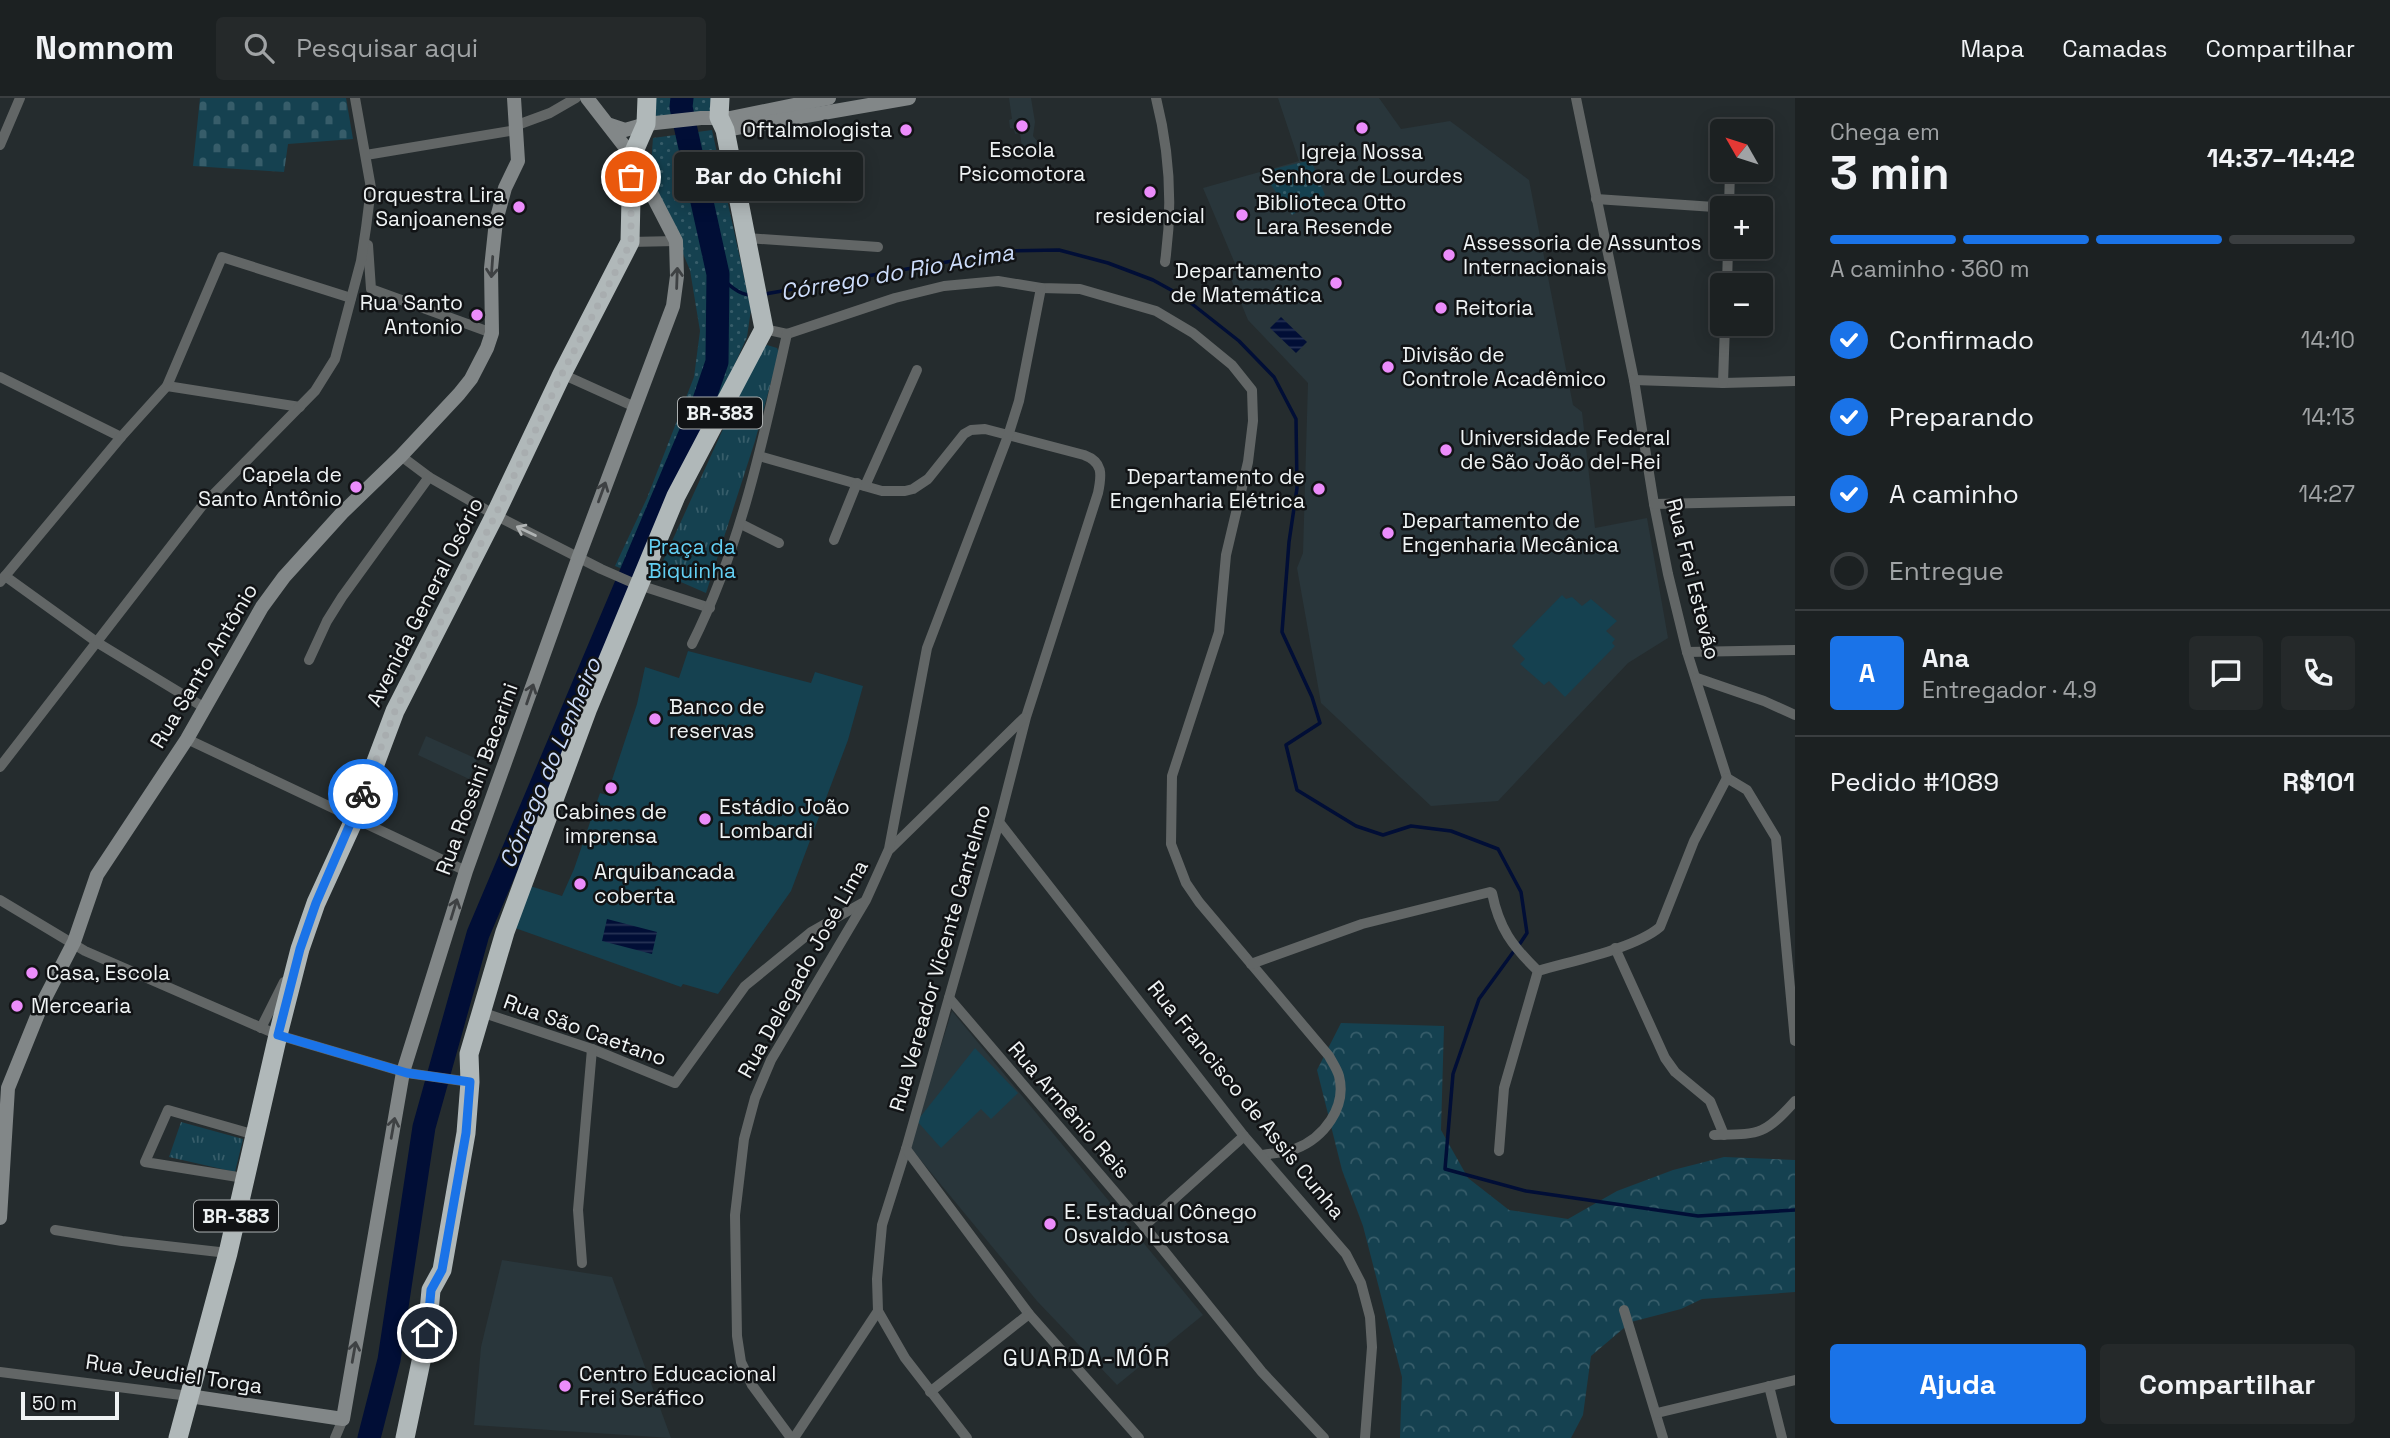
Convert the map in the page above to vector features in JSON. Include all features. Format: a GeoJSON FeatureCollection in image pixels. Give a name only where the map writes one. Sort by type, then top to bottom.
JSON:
{"type":"FeatureCollection","features":[{"type":"Feature","properties":{"kind":"highway","name":"BR-383"},"geometry":{"type":"LineString","coordinates":[[646,124],[647,98]]}},
{"type":"Feature","properties":{"kind":"highway"},"geometry":{"type":"LineString","coordinates":[[716,116],[747,238],[763,321]]}},
{"type":"Feature","properties":{"kind":"highway","name":"Avenida General Osório"},"geometry":{"type":"LineString","coordinates":[[178,1438],[228,1253],[255,1135],[269,1032],[316,903],[354,820],[395,711],[495,516],[562,374],[631,242],[632,156],[646,124]]}},
{"type":"Feature","properties":{"kind":"highway","name":"BR-383"},"geometry":{"type":"LineString","coordinates":[[405,1438],[427,1333],[431,1290],[442,1270],[466,1133],[461,1081],[505,932],[636,584],[676,496],[763,321]]}},
{"type":"Feature","properties":{"kind":"main road","name":"Rua Santo Antônio"},"geometry":{"type":"LineString","coordinates":[[0,1218],[8,1088],[42,1004],[74,943],[97,875],[187,739],[262,607],[342,513],[401,456],[465,387],[488,348],[492,333],[491,268],[496,221],[505,188],[518,161],[514,98]]}},
{"type":"Feature","properties":{"kind":"main road","name":"Rua Rossini Bacarini"},"geometry":{"type":"LineString","coordinates":[[342,1419],[405,1072],[466,871],[579,556],[673,306],[677,276],[676,241],[632,156],[587,98]]}},
{"type":"Feature","properties":{"kind":"main road"},"geometry":{"type":"LineString","coordinates":[[716,116],[730,118],[829,98]]}},
{"type":"Feature","properties":{"kind":"main road"},"geometry":{"type":"LineString","coordinates":[[610,125],[625,131],[646,124],[678,120],[908,98]]}},
{"type":"Feature","properties":{"kind":"main road","name":"Rua Jeudiel Torga"},"geometry":{"type":"LineString","coordinates":[[189,1396],[342,1419]]}},
{"type":"Feature","properties":{"kind":"street"},"geometry":{"type":"LineString","coordinates":[[0,145],[20,98]]}},
{"type":"Feature","properties":{"kind":"street"},"geometry":{"type":"LineString","coordinates":[[0,768],[202,506],[300,407],[327,375],[335,359],[351,298],[366,228],[371,188],[355,98]]}},
{"type":"Feature","properties":{"kind":"street"},"geometry":{"type":"LineString","coordinates":[[366,155],[516,130],[520,124],[550,113],[576,98]]}},
{"type":"Feature","properties":{"kind":"street"},"geometry":{"type":"LineString","coordinates":[[1156,98],[1166,137],[1170,183],[1164,262]]}},
{"type":"Feature","properties":{"kind":"street","name":"Rua Frei Estevão"},"geometry":{"type":"LineString","coordinates":[[1576,98],[1634,380],[1654,504],[1687,652],[1727,778]]}},
{"type":"Feature","properties":{"kind":"street"},"geometry":{"type":"LineString","coordinates":[[1597,199],[1710,207]]}},
{"type":"Feature","properties":{"kind":"street"},"geometry":{"type":"LineString","coordinates":[[366,228],[371,289],[492,333]]}},
{"type":"Feature","properties":{"kind":"street"},"geometry":{"type":"LineString","coordinates":[[747,238],[878,247]]}},
{"type":"Feature","properties":{"kind":"street"},"geometry":{"type":"LineString","coordinates":[[631,242],[676,241]]}},
{"type":"Feature","properties":{"kind":"street"},"geometry":{"type":"LineString","coordinates":[[205,708],[98,643],[2,579],[167,386],[222,257],[351,298]]}},
{"type":"Feature","properties":{"kind":"street"},"geometry":{"type":"LineString","coordinates":[[763,321],[787,334],[895,298],[944,286],[998,281],[1041,288],[1080,289],[1156,311],[1193,333],[1232,365],[1252,390],[1253,421],[1248,462],[1226,555],[1219,632],[1172,776],[1173,812],[1170,837],[1186,883],[1329,1056],[1339,1076],[1340,1101],[1332,1121],[1314,1139],[1294,1150],[1263,1155]]}},
{"type":"Feature","properties":{"kind":"street","name":"Rua Delegado José Lima"},"geometry":{"type":"LineString","coordinates":[[792,1438],[752,1385],[741,1362],[737,1336],[735,1215],[744,1139],[755,1098],[771,1060],[866,900],[889,849],[927,648],[1008,436],[1019,401],[1041,288]]}},
{"type":"Feature","properties":{"kind":"street"},"geometry":{"type":"LineString","coordinates":[[692,644],[710,608],[741,524],[787,334]]}},
{"type":"Feature","properties":{"kind":"street"},"geometry":{"type":"LineString","coordinates":[[1723,383],[1725,336]]}},
{"type":"Feature","properties":{"kind":"street"},"geometry":{"type":"LineString","coordinates":[[834,540],[917,370]]}},
{"type":"Feature","properties":{"kind":"street"},"geometry":{"type":"LineString","coordinates":[[562,374],[635,407]]}},
{"type":"Feature","properties":{"kind":"street"},"geometry":{"type":"LineString","coordinates":[[0,377],[121,437]]}},
{"type":"Feature","properties":{"kind":"street"},"geometry":{"type":"LineString","coordinates":[[1634,380],[1723,383],[1795,381]]}},
{"type":"Feature","properties":{"kind":"street"},"geometry":{"type":"LineString","coordinates":[[167,386],[300,407]]}},
{"type":"Feature","properties":{"kind":"street"},"geometry":{"type":"LineString","coordinates":[[759,456],[893,492],[913,489],[928,479],[964,434],[971,430],[985,429],[1008,436]]}},
{"type":"Feature","properties":{"kind":"street","name":"Rua Vereador Vicente Cantelmo"},"geometry":{"type":"LineString","coordinates":[[967,1438],[905,1358],[878,1311],[877,1279],[882,1225],[999,822],[1026,716],[1098,493],[1101,468],[1097,462],[1084,455],[1008,436]]}},
{"type":"Feature","properties":{"kind":"street"},"geometry":{"type":"LineString","coordinates":[[401,456],[429,477],[495,516],[601,569],[636,584],[710,608]]}},
{"type":"Feature","properties":{"kind":"street"},"geometry":{"type":"LineString","coordinates":[[309,660],[327,621],[342,597],[429,477]]}},
{"type":"Feature","properties":{"kind":"street"},"geometry":{"type":"LineString","coordinates":[[1654,504],[1795,501]]}},
{"type":"Feature","properties":{"kind":"street"},"geometry":{"type":"LineString","coordinates":[[741,524],[779,543]]}},
{"type":"Feature","properties":{"kind":"street"},"geometry":{"type":"LineString","coordinates":[[1687,652],[1795,650]]}},
{"type":"Feature","properties":{"kind":"street"},"geometry":{"type":"LineString","coordinates":[[1697,678],[1764,701],[1795,715]]}},
{"type":"Feature","properties":{"kind":"street"},"geometry":{"type":"LineString","coordinates":[[889,849],[1026,716]]}},
{"type":"Feature","properties":{"kind":"street"},"geometry":{"type":"LineString","coordinates":[[187,739],[466,871]]}},
{"type":"Feature","properties":{"kind":"street"},"geometry":{"type":"LineString","coordinates":[[1538,971],[1650,935],[1664,923],[1694,841],[1727,778],[1747,790],[1776,838],[1795,1041]]}},
{"type":"Feature","properties":{"kind":"street","name":"Rua Francisco de Assis Cunha"},"geometry":{"type":"LineString","coordinates":[[999,822],[1244,1136],[1346,1254],[1361,1283],[1370,1317],[1373,1348],[1365,1438]]}},
{"type":"Feature","properties":{"kind":"street"},"geometry":{"type":"LineString","coordinates":[[1251,964],[1362,924],[1485,892],[1492,893],[1501,927],[1520,954],[1538,971]]}},
{"type":"Feature","properties":{"kind":"street"},"geometry":{"type":"LineString","coordinates":[[2,900],[85,951],[269,1032],[405,1072],[461,1081]]}},
{"type":"Feature","properties":{"kind":"street","name":"Rua São Caetano"},"geometry":{"type":"LineString","coordinates":[[481,1012],[592,1049],[675,1083],[745,986],[811,932],[866,900]]}},
{"type":"Feature","properties":{"kind":"street"},"geometry":{"type":"LineString","coordinates":[[1615,948],[1665,1058],[1675,1072],[1710,1101],[1719,1135],[1755,1133],[1768,1129],[1795,1101]]}},
{"type":"Feature","properties":{"kind":"street"},"geometry":{"type":"LineString","coordinates":[[1499,1151],[1504,1088],[1538,971]]}},
{"type":"Feature","properties":{"kind":"street","name":"Rua Armênio Reis"},"geometry":{"type":"LineString","coordinates":[[948,999],[1144,1226],[1262,1372],[1324,1438]]}},
{"type":"Feature","properties":{"kind":"street"},"geometry":{"type":"LineString","coordinates":[[582,1263],[578,1210],[592,1049]]}},
{"type":"Feature","properties":{"kind":"street"},"geometry":{"type":"LineString","coordinates":[[244,1178],[145,1162],[168,1110],[255,1135]]}},
{"type":"Feature","properties":{"kind":"street"},"geometry":{"type":"LineString","coordinates":[[1144,1226],[1244,1136]]}},
{"type":"Feature","properties":{"kind":"street"},"geometry":{"type":"LineString","coordinates":[[906,1149],[1029,1314],[1139,1438]]}},
{"type":"Feature","properties":{"kind":"street"},"geometry":{"type":"LineString","coordinates":[[55,1230],[228,1253]]}},
{"type":"Feature","properties":{"kind":"street"},"geometry":{"type":"LineString","coordinates":[[1624,1310],[1663,1438]]}},
{"type":"Feature","properties":{"kind":"street"},"geometry":{"type":"LineString","coordinates":[[792,1438],[878,1311]]}},
{"type":"Feature","properties":{"kind":"street"},"geometry":{"type":"LineString","coordinates":[[930,1392],[1029,1314]]}},
{"type":"Feature","properties":{"kind":"street","name":"Rua Jeudiel Torga"},"geometry":{"type":"LineString","coordinates":[[0,1372],[189,1396]]}},
{"type":"Feature","properties":{"kind":"street"},"geometry":{"type":"LineString","coordinates":[[1657,1413],[1795,1380]]}},
{"type":"Feature","properties":{"kind":"street"},"geometry":{"type":"LineString","coordinates":[[1769,1386],[1782,1438]]}},
{"type":"Feature","properties":{"kind":"street","name":"Rua Rossini Bacarini"},"geometry":{"type":"LineString","coordinates":[[335,1438],[342,1419]]}},
{"type":"Feature","properties":{"kind":"shaded area","name":"Escola Psicomotora"},"geometry":{"type":"Polygon","coordinates":[[[1009,98],[1031,98],[1035,122],[1033,136],[1037,141],[1037,153],[1023,154],[1020,133],[1015,134],[1014,129],[1010,128],[1009,120],[1012,119],[1009,98]]]}},
{"type":"Feature","properties":{"kind":"shaded area","name":"Universidade Federal de São João del-Rei"},"geometry":{"type":"Polygon","coordinates":[[[1278,98],[1379,98],[1401,129],[1450,121],[1529,180],[1573,405],[1582,412],[1595,528],[1647,518],[1668,638],[1628,663],[1498,801],[1431,806],[1321,703],[1297,568],[1303,553],[1308,383],[1248,320],[1231,279],[1236,266],[1203,188],[1299,161],[1278,98]]]}},
{"type":"Feature","properties":{"kind":"shaded area"},"geometry":{"type":"Polygon","coordinates":[[[426,736],[477,759],[469,779],[418,755],[426,736]]]}},
{"type":"Feature","properties":{"kind":"shaded area","name":"E. Estadual Cônego Osvaldo Lustosa"},"geometry":{"type":"Polygon","coordinates":[[[952,1011],[1203,1315],[1117,1385],[1037,1301],[909,1146],[952,1011]]]}},
{"type":"Feature","properties":{"kind":"shaded area","name":"Centro Educacional Frei Seráfico"},"geometry":{"type":"Polygon","coordinates":[[[502,1260],[612,1277],[671,1438],[474,1425],[481,1347],[502,1260]]]}},
{"type":"Feature","properties":{"kind":"green space"},"geometry":{"type":"Polygon","coordinates":[[[200,98],[346,98],[353,139],[288,144],[284,172],[193,166],[200,98]]]}},
{"type":"Feature","properties":{"kind":"green space"},"geometry":{"type":"Polygon","coordinates":[[[654,98],[711,98],[710,111],[652,119],[654,98]]]}},
{"type":"Feature","properties":{"kind":"green space"},"geometry":{"type":"Polygon","coordinates":[[[712,130],[751,309],[747,337],[640,576],[615,566],[647,498],[694,377],[700,331],[690,270],[650,177],[653,138],[712,130]]]}},
{"type":"Feature","properties":{"kind":"green space"},"geometry":{"type":"Polygon","coordinates":[[[1311,160],[1325,195],[1292,215],[1262,172],[1311,160]]]}},
{"type":"Feature","properties":{"kind":"green space","name":"Praça da Biquinha"},"geometry":{"type":"Polygon","coordinates":[[[767,345],[777,348],[779,353],[755,441],[706,593],[658,572],[759,350],[767,345]]]}},
{"type":"Feature","properties":{"kind":"green space"},"geometry":{"type":"Polygon","coordinates":[[[1562,595],[1566,599],[1572,597],[1582,606],[1591,599],[1617,621],[1606,631],[1615,639],[1612,643],[1615,646],[1565,697],[1549,681],[1544,685],[1520,664],[1525,659],[1512,646],[1562,595]]]}},
{"type":"Feature","properties":{"kind":"green space","name":"Estádio João Lombardi"},"geometry":{"type":"Polygon","coordinates":[[[688,651],[811,683],[815,672],[863,686],[848,740],[791,891],[718,994],[683,984],[681,987],[515,928],[530,886],[562,896],[600,793],[607,795],[637,704],[645,667],[679,678],[688,651]]]}},
{"type":"Feature","properties":{"kind":"green space"},"geometry":{"type":"Polygon","coordinates":[[[1341,1023],[1444,1026],[1441,1130],[1468,1178],[1509,1210],[1568,1219],[1617,1191],[1673,1170],[1724,1157],[1795,1160],[1795,1292],[1702,1299],[1681,1309],[1631,1322],[1591,1356],[1583,1415],[1571,1438],[1400,1438],[1402,1377],[1363,1226],[1342,1170],[1317,1070],[1341,1023]]]}},
{"type":"Feature","properties":{"kind":"green space"},"geometry":{"type":"Polygon","coordinates":[[[975,1048],[1018,1093],[991,1119],[981,1109],[941,1148],[917,1121],[975,1048]]]}},
{"type":"Feature","properties":{"kind":"green space"},"geometry":{"type":"Polygon","coordinates":[[[181,1122],[243,1139],[235,1172],[169,1157],[181,1122]]]}},
{"type":"Feature","properties":{"kind":"water"},"geometry":{"type":"Polygon","coordinates":[[[1281,317],[1307,342],[1296,353],[1270,328],[1281,317]]]}},
{"type":"Feature","properties":{"kind":"water"},"geometry":{"type":"Polygon","coordinates":[[[607,919],[657,932],[652,954],[602,941],[607,919]]]}},
{"type":"Feature","properties":{"kind":"waterway","name":"Córrego do Lenheiro"},"geometry":{"type":"LineString","coordinates":[[369,1438],[389,1360],[424,1127],[478,934],[703,403],[717,362],[718,274],[681,107],[682,98]]}},
{"type":"Feature","properties":{"kind":"waterway","name":"Córrego do Rio Acima"},"geometry":{"type":"LineString","coordinates":[[765,294],[1009,251],[1059,250],[1108,263],[1153,280],[1182,296],[1239,341],[1274,377],[1296,419],[1297,488],[1289,542],[1282,632],[1312,697],[1320,723],[1286,745],[1297,790],[1356,826],[1383,835],[1411,826],[1451,831],[1498,849],[1521,892],[1527,933],[1519,945]]}},
{"type":"Feature","properties":{"kind":"waterway","name":"Córrego do Rio Acima"},"geometry":{"type":"LineString","coordinates":[[718,274],[737,290],[750,295]]}},
{"type":"Feature","properties":{"kind":"waterway","name":"Córrego do Rio Acima"},"geometry":{"type":"LineString","coordinates":[[1514,951],[1479,999],[1453,1074],[1445,1169],[1526,1191],[1698,1216],[1795,1210]]}},
{"type":"Feature","properties":{"kind":"way so far"},"geometry":{"type":"LineString","coordinates":[[363,794],[395,711],[495,516],[562,374],[631,242],[631,177]]}},
{"type":"Feature","properties":{"kind":"place","name":"Escola Psicomotora"},"geometry":{"type":"Point","coordinates":[1022,126]}},
{"type":"Feature","properties":{"kind":"place","name":"Igreja Nossa Senhora de Lourdes"},"geometry":{"type":"Point","coordinates":[1362,128]}},
{"type":"Feature","properties":{"kind":"place","name":"Oftalmologista"},"geometry":{"type":"Point","coordinates":[906,130]}},
{"type":"Feature","properties":{"kind":"place","name":"Bar do Chichi"},"geometry":{"type":"Point","coordinates":[631,177]}},
{"type":"Feature","properties":{"kind":"place","name":"residencial"},"geometry":{"type":"Point","coordinates":[1150,192]}},
{"type":"Feature","properties":{"kind":"place","name":"Orquestra Lira Sanjoanense"},"geometry":{"type":"Point","coordinates":[519,207]}},
{"type":"Feature","properties":{"kind":"place","name":"Biblioteca Otto Lara Resende"},"geometry":{"type":"Point","coordinates":[1242,215]}},
{"type":"Feature","properties":{"kind":"place","name":"Assessoria de Assuntos Internacionais"},"geometry":{"type":"Point","coordinates":[1449,255]}},
{"type":"Feature","properties":{"kind":"place","name":"Departamento de Matemática"},"geometry":{"type":"Point","coordinates":[1336,283]}},
{"type":"Feature","properties":{"kind":"place","name":"Reitoria"},"geometry":{"type":"Point","coordinates":[1441,308]}},
{"type":"Feature","properties":{"kind":"place","name":"Rua Santo Antonio"},"geometry":{"type":"Point","coordinates":[477,315]}},
{"type":"Feature","properties":{"kind":"place","name":"Divisão de Controle Acadêmico"},"geometry":{"type":"Point","coordinates":[1388,367]}},
{"type":"Feature","properties":{"kind":"place","name":"Universidade Federal de São João del-Rei"},"geometry":{"type":"Point","coordinates":[1446,450]}},
{"type":"Feature","properties":{"kind":"place","name":"Capela de Santo Antônio"},"geometry":{"type":"Point","coordinates":[356,487]}},
{"type":"Feature","properties":{"kind":"place","name":"Departamento de Engenharia Elétrica"},"geometry":{"type":"Point","coordinates":[1319,489]}},
{"type":"Feature","properties":{"kind":"place","name":"Departamento de Engenharia Mecânica"},"geometry":{"type":"Point","coordinates":[1388,533]}},
{"type":"Feature","properties":{"kind":"place","name":"Banco de reservas"},"geometry":{"type":"Point","coordinates":[655,719]}},
{"type":"Feature","properties":{"kind":"place","name":"Cabines de imprensa"},"geometry":{"type":"Point","coordinates":[611,788]}},
{"type":"Feature","properties":{"kind":"place","name":"Estádio João Lombardi"},"geometry":{"type":"Point","coordinates":[705,819]}},
{"type":"Feature","properties":{"kind":"place","name":"Arquibancada coberta"},"geometry":{"type":"Point","coordinates":[580,884]}},
{"type":"Feature","properties":{"kind":"place","name":"Casa, Escola"},"geometry":{"type":"Point","coordinates":[32,973]}},
{"type":"Feature","properties":{"kind":"place","name":"Mercearia"},"geometry":{"type":"Point","coordinates":[17,1006]}},
{"type":"Feature","properties":{"kind":"place","name":"E. Estadual Cônego Osvaldo Lustosa"},"geometry":{"type":"Point","coordinates":[1050,1224]}},
{"type":"Feature","properties":{"kind":"place","name":"Centro Educacional Frei Seráfico"},"geometry":{"type":"Point","coordinates":[565,1386]}},
{"type":"Feature","properties":{"kind":"district","name":"GUARDA-MÓR"},"geometry":{"type":"Point","coordinates":[1087,1358]}},
{"type":"Feature","properties":{"kind":"route"},"geometry":{"type":"LineString","coordinates":[[363,794],[316,903],[300,949],[278,1035],[407,1073],[470,1082],[466,1133],[442,1270],[431,1290],[427,1333]]}}]}
